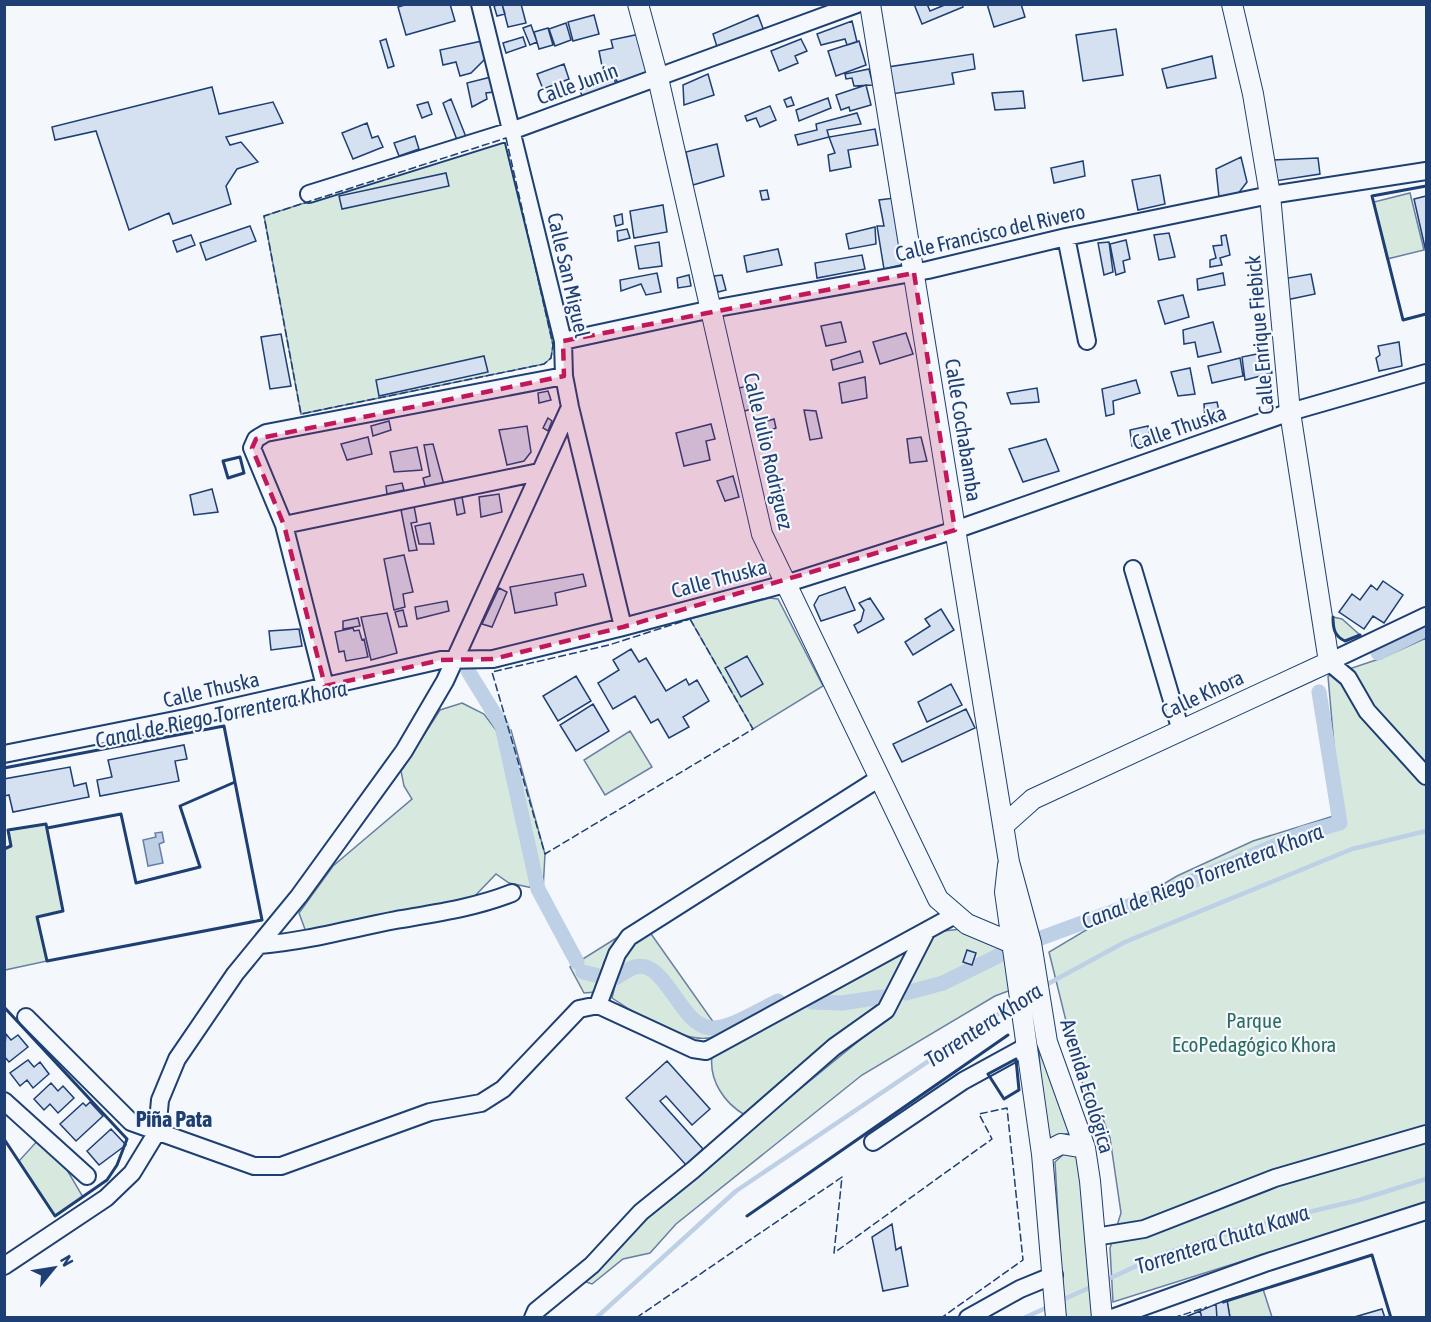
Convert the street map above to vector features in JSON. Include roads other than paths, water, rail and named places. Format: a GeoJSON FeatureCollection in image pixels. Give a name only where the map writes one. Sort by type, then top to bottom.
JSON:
{"type":"FeatureCollection","features":[{"type":"Feature","properties":{"kind":"main road","name":"Calle Julio Rodriguez"},"geometry":{"type":"LineString","coordinates":[[638,4],[658,78],[762,534],[938,900],[967,924],[1012,944],[1034,968]]}},
{"type":"Feature","properties":{"kind":"main road","name":"Calle Cochabamba"},"geometry":{"type":"LineString","coordinates":[[870,4],[1009,862]]}},
{"type":"Feature","properties":{"kind":"main road","name":"Calle Enrique Fiebick"},"geometry":{"type":"LineString","coordinates":[[1232,4],[1253,94],[1270,195],[1290,412],[1329,662]]}},
{"type":"Feature","properties":{"kind":"main road","name":"Calle Khora"},"geometry":{"type":"LineString","coordinates":[[1004,825],[1033,799],[1329,662]]}},
{"type":"Feature","properties":{"kind":"main road"},"geometry":{"type":"LineString","coordinates":[[1009,862],[1005,892],[1042,1155],[1056,1317]]}},
{"type":"Feature","properties":{"kind":"main road","name":"Avenida Ecológica"},"geometry":{"type":"LineString","coordinates":[[1009,862],[1018,888],[1053,1061],[1085,1149],[1105,1313]]}},
{"type":"Feature","properties":{"kind":"main road"},"geometry":{"type":"LineString","coordinates":[[1042,1155],[1061,1144],[1085,1149]]}},
{"type":"Feature","properties":{"kind":"street","name":"Calle San Miguel"},"geometry":{"type":"LineString","coordinates":[[480,4],[563,341],[564,376],[570,407],[623,627]]}},
{"type":"Feature","properties":{"kind":"street","name":"Calle Junín"},"geometry":{"type":"LineString","coordinates":[[309,194],[511,131],[857,4]]}},
{"type":"Feature","properties":{"kind":"street","name":"Calle Francisco del Rivero"},"geometry":{"type":"LineString","coordinates":[[563,341],[712,309],[914,273],[1066,237],[1270,195],[1426,171]]}},
{"type":"Feature","properties":{"kind":"street"},"geometry":{"type":"LineString","coordinates":[[1066,237],[1087,341]]}},
{"type":"Feature","properties":{"kind":"street","name":"Calle Thuska"},"geometry":{"type":"LineString","coordinates":[[4,754],[190,717],[441,660],[493,659],[785,584],[955,530],[1290,412],[1426,373]]}},
{"type":"Feature","properties":{"kind":"street"},"geometry":{"type":"LineString","coordinates":[[324,686],[284,525],[252,448],[256,439],[266,433],[564,376]]}},
{"type":"Feature","properties":{"kind":"street"},"geometry":{"type":"LineString","coordinates":[[4,1266],[106,1198],[132,1173],[157,1132],[160,1100],[177,1059],[235,974],[260,945],[404,751],[456,660],[570,407]]}},
{"type":"Feature","properties":{"kind":"street"},"geometry":{"type":"LineString","coordinates":[[284,525],[539,472]]}},
{"type":"Feature","properties":{"kind":"street"},"geometry":{"type":"LineString","coordinates":[[1133,569],[1181,731]]}},
{"type":"Feature","properties":{"kind":"street","name":"Calle Khora"},"geometry":{"type":"LineString","coordinates":[[1329,662],[1426,616]]}},
{"type":"Feature","properties":{"kind":"street"},"geometry":{"type":"LineString","coordinates":[[1329,662],[1348,678],[1367,711],[1396,746],[1426,776]]}},
{"type":"Feature","properties":{"kind":"street"},"geometry":{"type":"LineString","coordinates":[[598,1005],[617,954],[629,937],[878,778]]}},
{"type":"Feature","properties":{"kind":"street"},"geometry":{"type":"LineString","coordinates":[[260,945],[302,942],[394,921],[457,910],[512,893]]}},
{"type":"Feature","properties":{"kind":"street"},"geometry":{"type":"LineString","coordinates":[[26,1017],[131,1122],[254,1166],[281,1166],[430,1112],[481,1103],[503,1089],[569,1016],[579,1009],[598,1005],[693,1049],[706,1051],[955,915]]}},
{"type":"Feature","properties":{"kind":"street"},"geometry":{"type":"LineString","coordinates":[[532,1317],[536,1311],[592,1265],[641,1212],[693,1170],[834,1047],[886,1010],[926,932]]}},
{"type":"Feature","properties":{"kind":"street"},"geometry":{"type":"LineString","coordinates":[[873,1142],[1026,1039]]}},
{"type":"Feature","properties":{"kind":"street"},"geometry":{"type":"LineString","coordinates":[[4,1101],[87,1176]]}},
{"type":"Feature","properties":{"kind":"street"},"geometry":{"type":"LineString","coordinates":[[1095,1237],[1144,1229],[1275,1178],[1426,1134]]}},
{"type":"Feature","properties":{"kind":"street"},"geometry":{"type":"LineString","coordinates":[[1105,1313],[1426,1211]]}},
{"type":"Feature","properties":{"kind":"street"},"geometry":{"type":"LineString","coordinates":[[968,1317],[1020,1289],[1054,1278]]}},
{"type":"Feature","properties":{"kind":"water"},"geometry":{"type":"Polygon","coordinates":[[[162,832],[164,842],[159,844],[163,863],[148,866],[143,840],[156,837],[155,833],[162,832]]]}},
{"type":"Feature","properties":{"kind":"waterway","name":"Canal de Riego Torrentera Khora"},"geometry":{"type":"LineString","coordinates":[[1378,653],[1426,629]]}},
{"type":"Feature","properties":{"kind":"waterway","name":"Canal de Riego Torrentera Khora"},"geometry":{"type":"LineString","coordinates":[[468,671],[502,726],[538,889],[577,962]]}},
{"type":"Feature","properties":{"kind":"waterway","name":"Canal de Riego Torrentera Khora"},"geometry":{"type":"LineString","coordinates":[[1041,938],[1172,890],[1304,833],[1340,823],[1319,692]]}},
{"type":"Feature","properties":{"kind":"waterway","name":"Torrentera Khora"},"geometry":{"type":"LineString","coordinates":[[1044,986],[1125,942],[1352,849],[1426,831]]}},
{"type":"Feature","properties":{"kind":"waterway","name":"Canal de Riego Torrentera Khora"},"geometry":{"type":"LineString","coordinates":[[906,993],[943,983],[1000,955]]}},
{"type":"Feature","properties":{"kind":"waterway","name":"Canal de Riego Torrentera Khora"},"geometry":{"type":"LineString","coordinates":[[615,978],[635,967],[646,967],[664,982],[690,1016],[699,1024],[710,1028],[726,1026],[778,1001]]}},
{"type":"Feature","properties":{"kind":"waterway","name":"Canal de Riego Torrentera Khora"},"geometry":{"type":"LineString","coordinates":[[583,972],[603,977]]}},
{"type":"Feature","properties":{"kind":"waterway","name":"Canal de Riego Torrentera Khora"},"geometry":{"type":"LineString","coordinates":[[812,1002],[842,1003],[882,997]]}},
{"type":"Feature","properties":{"kind":"waterway","name":"Torrentera Khora"},"geometry":{"type":"LineString","coordinates":[[596,1318],[736,1191],[1016,1002]]}},
{"type":"Feature","properties":{"kind":"waterway","name":"Torrentera Chuta Kawa"},"geometry":{"type":"LineString","coordinates":[[1104,1281],[1160,1255],[1250,1226],[1359,1200],[1426,1179]]}},
{"type":"Feature","properties":{"kind":"waterway","name":"Torrentera Chuta Kawa"},"geometry":{"type":"LineString","coordinates":[[1060,1301],[1093,1286]]}},
{"type":"Feature","properties":{"kind":"waterway","name":"Torrentera Chuta Kawa"},"geometry":{"type":"LineString","coordinates":[[1024,1318],[1050,1306]]}},
{"type":"Feature","properties":{"kind":"district","name":"Piña Pata"},"geometry":{"type":"Point","coordinates":[174,1119]}},
{"type":"Feature","properties":{"kind":"park label","name":"Parque EcoPedagógico Khora"},"geometry":{"type":"Point","coordinates":[1254,1032]}}]}
